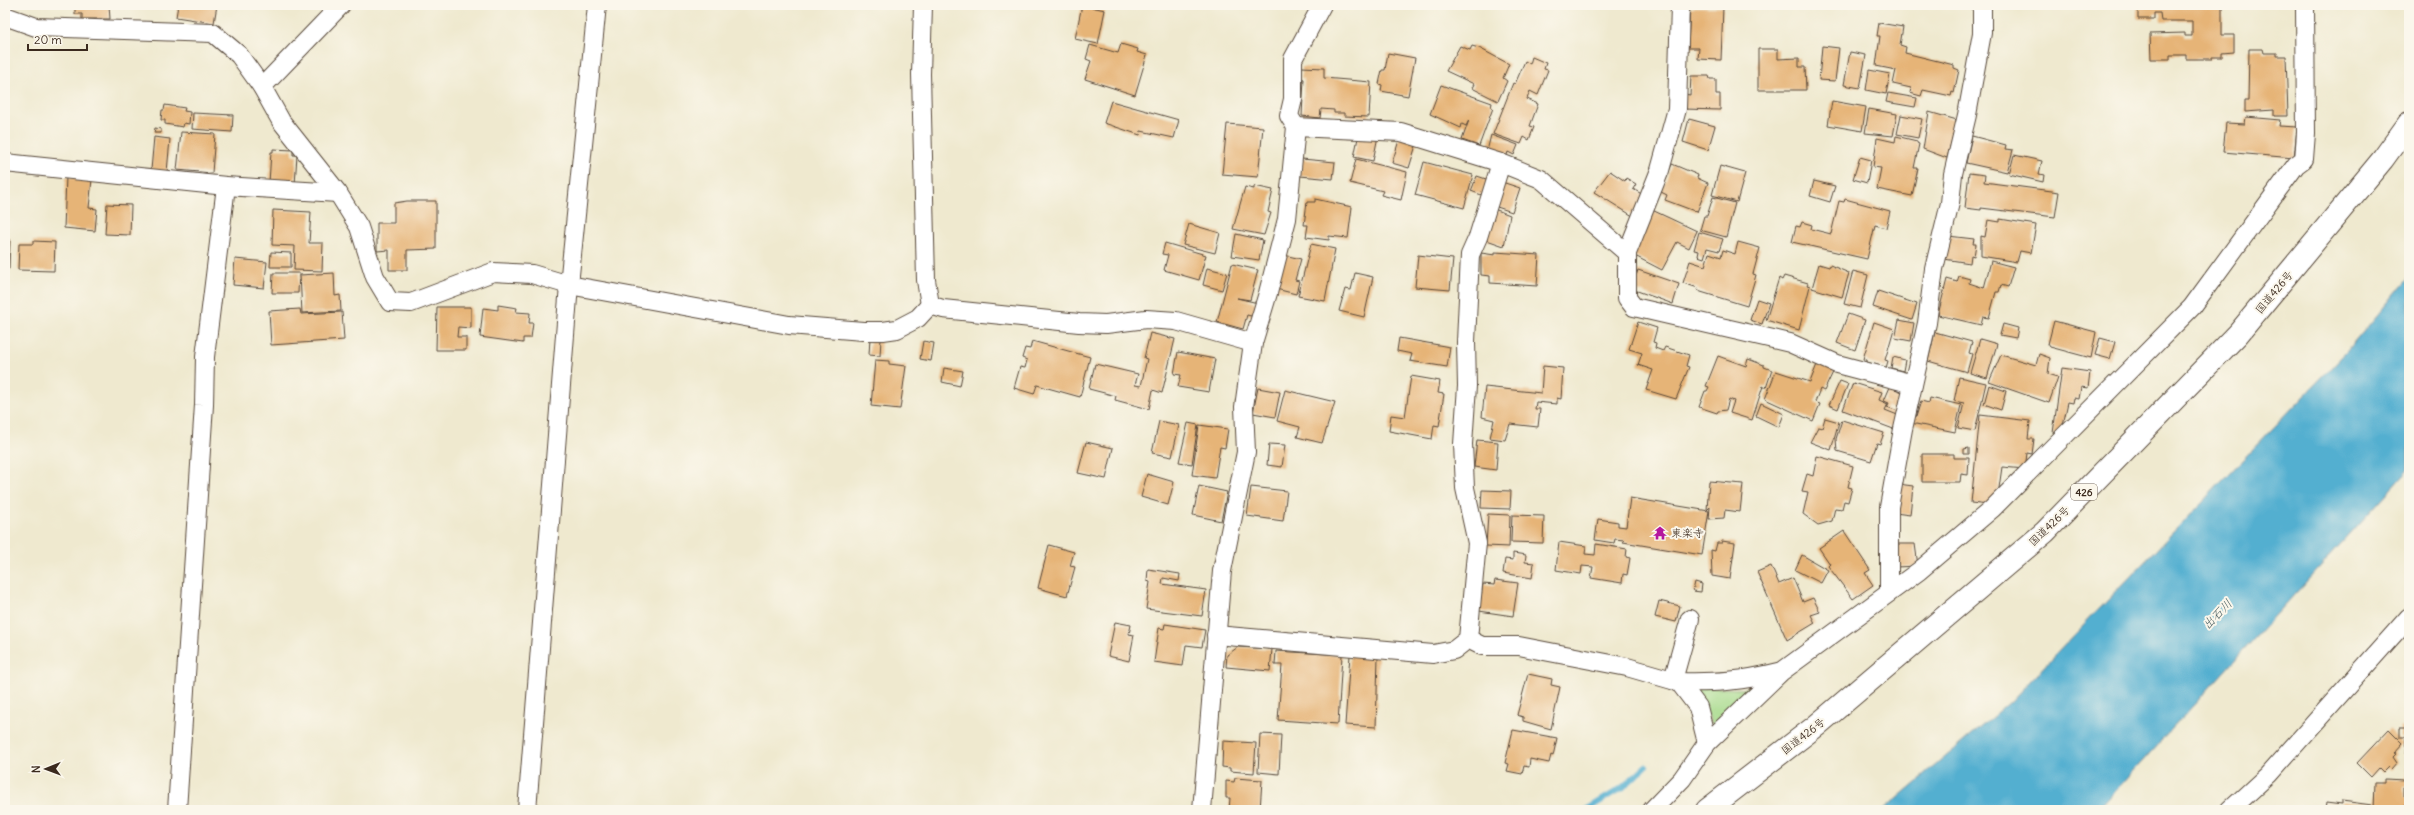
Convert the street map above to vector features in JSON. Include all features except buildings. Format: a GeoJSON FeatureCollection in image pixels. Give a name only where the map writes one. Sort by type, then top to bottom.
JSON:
{"type":"FeatureCollection","features":[{"type":"Feature","properties":{"kind":"highway","name":"国道426号"},"geometry":{"type":"LineString","coordinates":[[1707,810],[1816,726],[2045,532],[2238,334],[2378,165],[2409,123]]}},
{"type":"Feature","properties":{"kind":"street"},"geometry":{"type":"LineString","coordinates":[[262,87],[341,5]]}},
{"type":"Feature","properties":{"kind":"street"},"geometry":{"type":"LineString","coordinates":[[527,810],[569,285],[597,5]]}},
{"type":"Feature","properties":{"kind":"street"},"geometry":{"type":"LineString","coordinates":[[923,5],[921,74],[926,280],[930,305]]}},
{"type":"Feature","properties":{"kind":"street"},"geometry":{"type":"LineString","coordinates":[[1202,810],[1222,571],[1246,452],[1244,407],[1253,343],[1268,293],[1287,219],[1296,126],[1289,116],[1293,99],[1293,59],[1322,5]]}},
{"type":"Feature","properties":{"kind":"street"},"geometry":{"type":"LineString","coordinates":[[1680,5],[1677,109],[1660,170],[1626,253],[1627,298],[1634,307],[1790,343],[1837,364],[1913,384]]}},
{"type":"Feature","properties":{"kind":"street"},"geometry":{"type":"LineString","coordinates":[[1889,592],[1889,507],[1913,384],[1927,323],[1934,269],[1950,203],[1953,174],[1969,107],[1982,33],[1982,5]]}},
{"type":"Feature","properties":{"kind":"street"},"geometry":{"type":"LineString","coordinates":[[1652,810],[1682,779],[1707,743],[1780,672],[1919,571],[1992,509],[2192,307],[2296,165],[2304,159],[2306,133],[2305,5]]}},
{"type":"Feature","properties":{"kind":"street"},"geometry":{"type":"LineString","coordinates":[[5,16],[36,27],[213,33],[239,55],[262,87],[281,121],[338,193],[359,227],[375,277],[390,302],[411,303],[493,272],[532,274],[569,285],[789,325],[863,331],[883,332],[897,329],[918,318],[930,305]]}},
{"type":"Feature","properties":{"kind":"street"},"geometry":{"type":"LineString","coordinates":[[1296,126],[1401,132],[1501,163],[1541,179],[1626,253]]}},
{"type":"Feature","properties":{"kind":"street"},"geometry":{"type":"LineString","coordinates":[[5,163],[226,186],[338,193]]}},
{"type":"Feature","properties":{"kind":"street"},"geometry":{"type":"LineString","coordinates":[[1216,635],[1433,654],[1454,650],[1468,640],[1477,543],[1465,488],[1463,444],[1468,386],[1466,342],[1470,255],[1478,237],[1501,163]]}},
{"type":"Feature","properties":{"kind":"street"},"geometry":{"type":"LineString","coordinates":[[177,810],[204,405],[205,357],[226,186]]}},
{"type":"Feature","properties":{"kind":"street"},"geometry":{"type":"LineString","coordinates":[[930,305],[943,309],[1079,323],[1106,324],[1146,319],[1176,320],[1253,343]]}},
{"type":"Feature","properties":{"kind":"street"},"geometry":{"type":"LineString","coordinates":[[2230,810],[2268,775],[2409,617]]}},
{"type":"Feature","properties":{"kind":"street"},"geometry":{"type":"LineString","coordinates":[[1676,681],[1690,619]]}},
{"type":"Feature","properties":{"kind":"street"},"geometry":{"type":"LineString","coordinates":[[1468,640],[1482,646],[1519,646],[1627,667],[1676,681],[1726,683],[1747,680],[1780,672]]}},
{"type":"Feature","properties":{"kind":"street"},"geometry":{"type":"LineString","coordinates":[[1676,681],[1698,707],[1707,743]]}},
{"type":"Feature","properties":{"kind":"green space"},"geometry":{"type":"Polygon","coordinates":[[[1757,684],[1713,725],[1694,687],[1742,689],[1757,684]]]}},
{"type":"Feature","properties":{"kind":"water","name":"出石川"},"geometry":{"type":"Polygon","coordinates":[[[2409,277],[2409,469],[2098,810],[1883,810],[2010,702],[2348,350],[2409,277]]]}},
{"type":"Feature","properties":{"kind":"waterway"},"geometry":{"type":"LineString","coordinates":[[1586,810],[1622,788],[1646,766]]}},
{"type":"Feature","properties":{"kind":"place","name":"東楽寺"},"geometry":{"type":"Point","coordinates":[1660,533]}}]}
